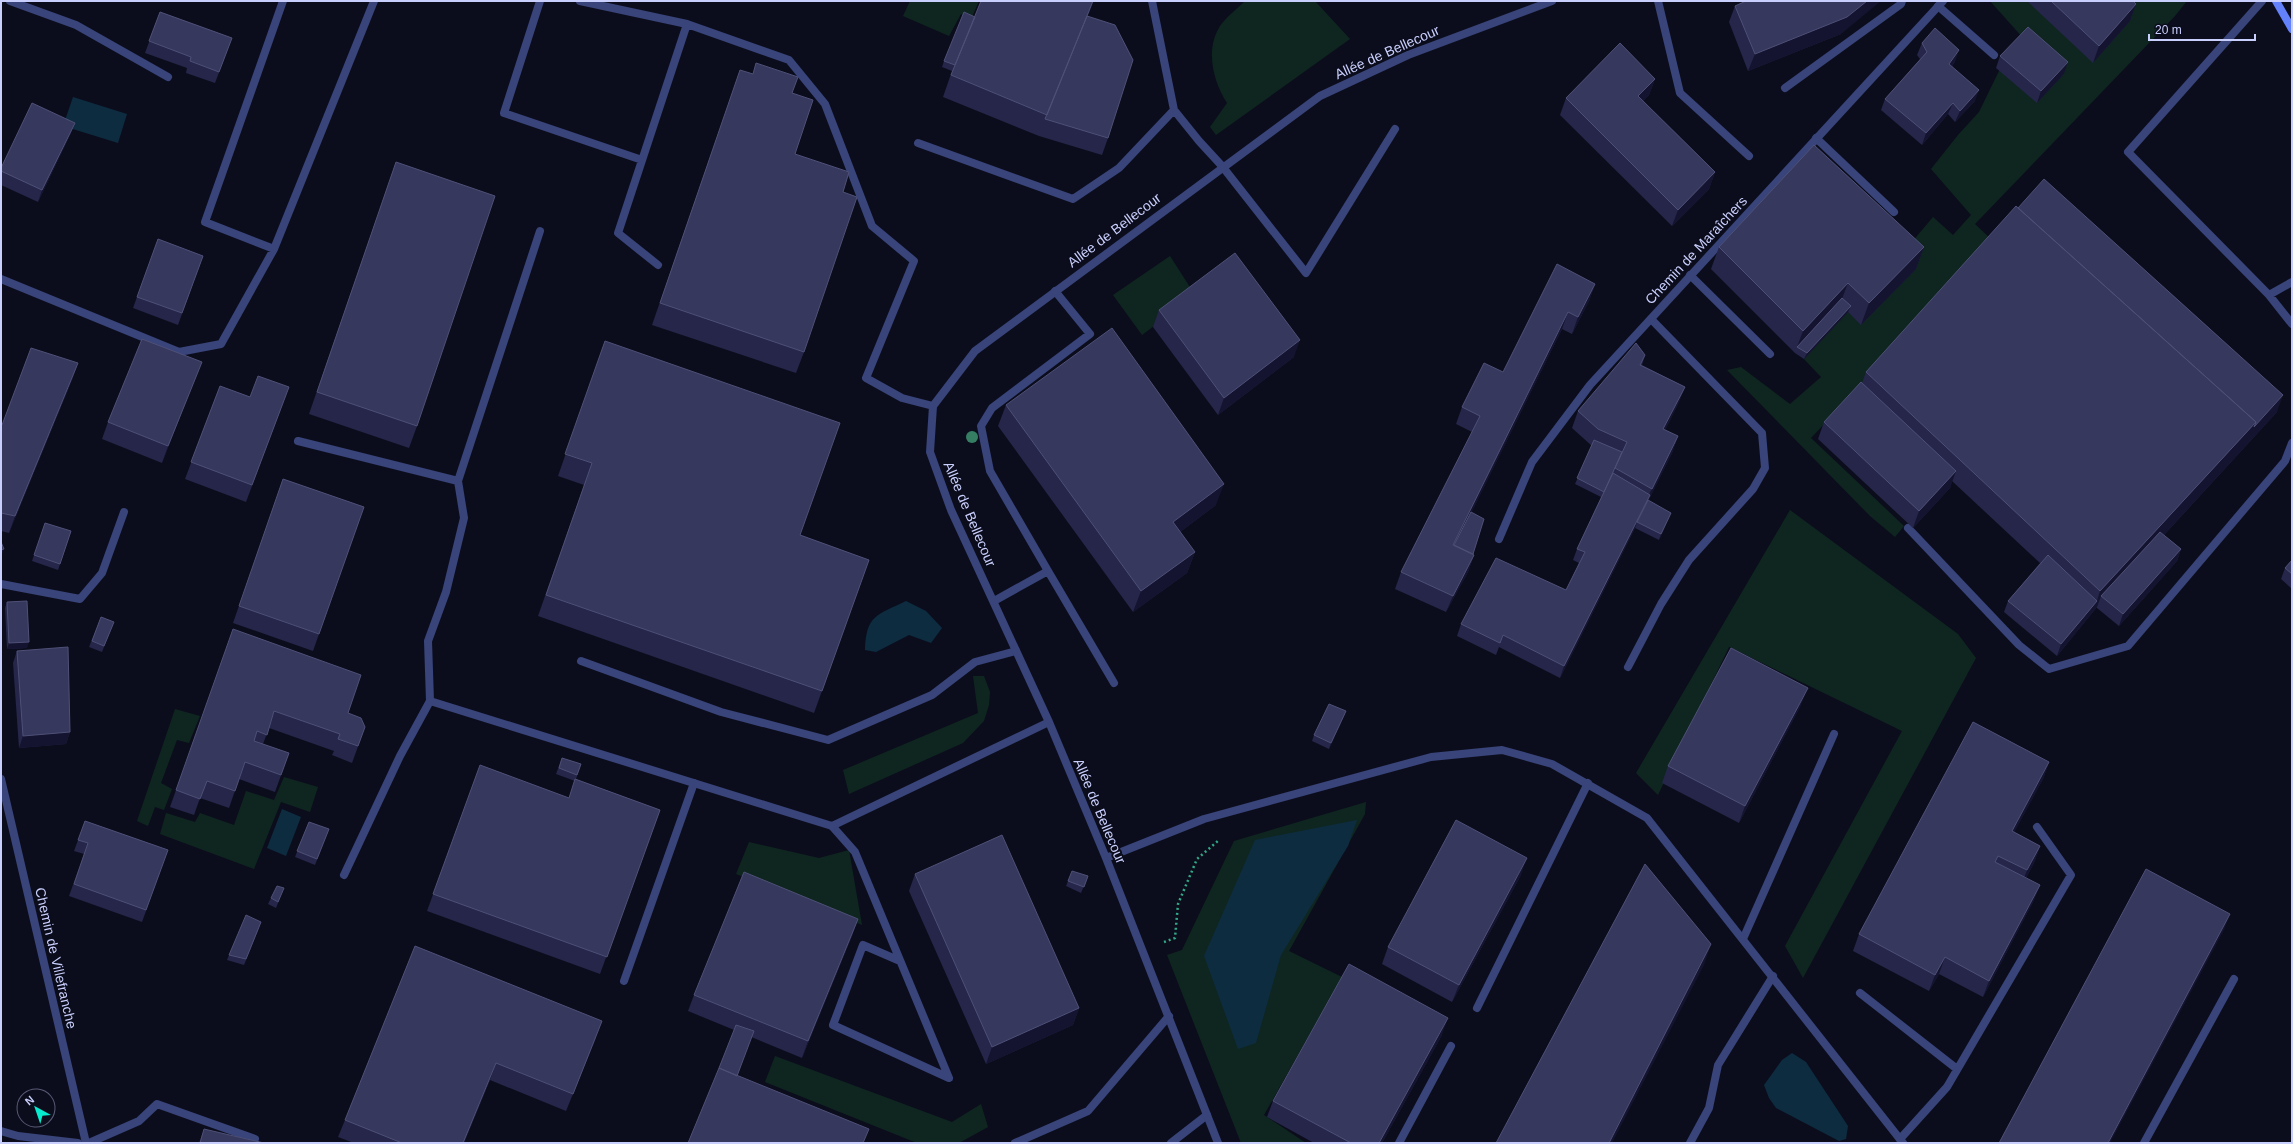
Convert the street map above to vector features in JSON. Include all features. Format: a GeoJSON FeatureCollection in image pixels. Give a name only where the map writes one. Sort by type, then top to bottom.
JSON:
{"type":"FeatureCollection","features":[{"type":"Feature","properties":{"kind":"street"},"geometry":{"type":"LineString","coordinates":[[10,1],[76,25],[168,77]]}},
{"type":"Feature","properties":{"kind":"street"},"geometry":{"type":"LineString","coordinates":[[274,249],[205,222],[283,1]]}},
{"type":"Feature","properties":{"kind":"street"},"geometry":{"type":"LineString","coordinates":[[1,278],[179,352],[220,344],[274,249],[374,1]]}},
{"type":"Feature","properties":{"kind":"street"},"geometry":{"type":"LineString","coordinates":[[540,1],[504,113],[642,160]]}},
{"type":"Feature","properties":{"kind":"street"},"geometry":{"type":"LineString","coordinates":[[580,1],[687,24],[789,60],[825,104],[872,226],[914,261],[866,378],[902,398],[933,406]]}},
{"type":"Feature","properties":{"kind":"street"},"geometry":{"type":"LineString","coordinates":[[1152,1],[1174,110],[1222,166],[1306,273],[1395,129]]}},
{"type":"Feature","properties":{"kind":"street","name":"Allée de Bellecour"},"geometry":{"type":"LineString","coordinates":[[1218,1143],[1106,858],[1049,722],[951,510],[930,452],[933,406],[975,351],[1222,166],[1320,96],[1408,56],[1552,1]]}},
{"type":"Feature","properties":{"kind":"street"},"geometry":{"type":"LineString","coordinates":[[1658,1],[1680,93],[1749,156]]}},
{"type":"Feature","properties":{"kind":"street"},"geometry":{"type":"LineString","coordinates":[[1784,88],[1902,4],[1902,1]]}},
{"type":"Feature","properties":{"kind":"street"},"geometry":{"type":"LineString","coordinates":[[2262,1],[2128,152],[2269,295],[2292,324]]}},
{"type":"Feature","properties":{"kind":"street"},"geometry":{"type":"LineString","coordinates":[[2276,1],[2292,28]]}},
{"type":"Feature","properties":{"kind":"street"},"geometry":{"type":"LineString","coordinates":[[1940,4],[1994,55]]}},
{"type":"Feature","properties":{"kind":"street","name":"Chemin de Maraîchers"},"geometry":{"type":"LineString","coordinates":[[1499,539],[1532,462],[1590,385],[1940,4]]}},
{"type":"Feature","properties":{"kind":"street"},"geometry":{"type":"LineString","coordinates":[[658,266],[618,233],[687,24]]}},
{"type":"Feature","properties":{"kind":"street"},"geometry":{"type":"LineString","coordinates":[[918,143],[1073,198],[1119,168],[1174,110]]}},
{"type":"Feature","properties":{"kind":"street"},"geometry":{"type":"LineString","coordinates":[[1816,138],[1894,212]]}},
{"type":"Feature","properties":{"kind":"street"},"geometry":{"type":"LineString","coordinates":[[344,876],[400,756],[430,701],[428,641],[446,592],[464,518],[458,481],[540,231]]}},
{"type":"Feature","properties":{"kind":"street"},"geometry":{"type":"LineString","coordinates":[[1690,275],[1770,354]]}},
{"type":"Feature","properties":{"kind":"street"},"geometry":{"type":"LineString","coordinates":[[2269,295],[2292,282]]}},
{"type":"Feature","properties":{"kind":"street"},"geometry":{"type":"LineString","coordinates":[[1054,291],[1090,334],[992,408],[981,426],[990,471],[1114,684]]}},
{"type":"Feature","properties":{"kind":"street"},"geometry":{"type":"LineString","coordinates":[[1628,667],[1661,604],[1689,560],[1754,489],[1765,468],[1762,433],[1651,319]]}},
{"type":"Feature","properties":{"kind":"street"},"geometry":{"type":"LineString","coordinates":[[298,441],[458,481]]}},
{"type":"Feature","properties":{"kind":"street"},"geometry":{"type":"LineString","coordinates":[[1908,528],[2019,645],[2049,669],[2128,646],[2285,461],[2292,443]]}},
{"type":"Feature","properties":{"kind":"street"},"geometry":{"type":"LineString","coordinates":[[1,584],[80,599],[102,573],[124,512]]}},
{"type":"Feature","properties":{"kind":"street"},"geometry":{"type":"LineString","coordinates":[[994,601],[1048,571]]}},
{"type":"Feature","properties":{"kind":"street"},"geometry":{"type":"LineString","coordinates":[[581,661],[721,712],[828,740],[932,695],[975,662],[1016,651]]}},
{"type":"Feature","properties":{"kind":"street"},"geometry":{"type":"LineString","coordinates":[[430,701],[832,826],[855,852],[949,1078],[833,1026],[863,945],[900,961]]}},
{"type":"Feature","properties":{"kind":"street"},"geometry":{"type":"LineString","coordinates":[[832,826],[1049,722]]}},
{"type":"Feature","properties":{"kind":"street"},"geometry":{"type":"LineString","coordinates":[[1742,939],[1834,734]]}},
{"type":"Feature","properties":{"kind":"street"},"geometry":{"type":"LineString","coordinates":[[1106,858],[1204,819],[1431,757],[1502,750],[1552,764],[1588,783],[1647,818],[1902,1141],[1947,1087],[2071,875],[2037,826]]}},
{"type":"Feature","properties":{"kind":"street","name":"Chemin de Villefranche"},"geometry":{"type":"LineString","coordinates":[[1,779],[88,1143]]}},
{"type":"Feature","properties":{"kind":"street"},"geometry":{"type":"LineString","coordinates":[[624,981],[694,783]]}},
{"type":"Feature","properties":{"kind":"street"},"geometry":{"type":"LineString","coordinates":[[1477,1008],[1588,783]]}},
{"type":"Feature","properties":{"kind":"street"},"geometry":{"type":"LineString","coordinates":[[1690,1143],[1709,1108],[1718,1065],[1772,976]]}},
{"type":"Feature","properties":{"kind":"street"},"geometry":{"type":"LineString","coordinates":[[2144,1143],[2234,979]]}},
{"type":"Feature","properties":{"kind":"street"},"geometry":{"type":"LineString","coordinates":[[1860,993],[1957,1069]]}},
{"type":"Feature","properties":{"kind":"street"},"geometry":{"type":"LineString","coordinates":[[1015,1143],[1088,1111],[1169,1016]]}},
{"type":"Feature","properties":{"kind":"street"},"geometry":{"type":"LineString","coordinates":[[1399,1143],[1450,1046]]}},
{"type":"Feature","properties":{"kind":"street"},"geometry":{"type":"LineString","coordinates":[[88,1143],[139,1121],[156,1104],[255,1139]]}},
{"type":"Feature","properties":{"kind":"street"},"geometry":{"type":"LineString","coordinates":[[1171,1143],[1207,1115]]}},
{"type":"Feature","properties":{"kind":"street"},"geometry":{"type":"LineString","coordinates":[[1,1131],[18,1136],[78,1143]]}},
{"type":"Feature","properties":{"kind":"green space"},"geometry":{"type":"Polygon","coordinates":[[[910,1],[979,1],[971,19],[961,14],[949,36],[903,16],[910,1]]]}},
{"type":"Feature","properties":{"kind":"green space"},"geometry":{"type":"Polygon","coordinates":[[[1245,1],[1315,1],[1350,39],[1216,135],[1210,127],[1227,103],[1218,85],[1213,65],[1212,55],[1215,35],[1228,16],[1245,1]]]}},
{"type":"Feature","properties":{"kind":"green space"},"geometry":{"type":"Polygon","coordinates":[[[1990,1],[2187,1],[2175,16],[1975,224],[1995,243],[1811,438],[1904,526],[1895,537],[1870,516],[1727,370],[1741,367],[1790,404],[1821,377],[1804,359],[1848,312],[1861,324],[1916,269],[1901,255],[1933,217],[1953,235],[1971,215],[1931,169],[1958,135],[1979,112],[1999,71],[2024,39],[1990,1]]]}},
{"type":"Feature","properties":{"kind":"green space"},"geometry":{"type":"Polygon","coordinates":[[[1170,256],[1195,295],[1142,335],[1113,295],[1170,256]]]}},
{"type":"Feature","properties":{"kind":"green space"},"geometry":{"type":"Polygon","coordinates":[[[1790,510],[1958,634],[1976,658],[1803,978],[1785,946],[1902,731],[1729,647],[1658,795],[1636,773],[1790,510]]]}},
{"type":"Feature","properties":{"kind":"green space"},"geometry":{"type":"Polygon","coordinates":[[[973,676],[984,676],[990,692],[989,705],[984,721],[963,743],[849,794],[843,770],[978,713],[973,676]]]}},
{"type":"Feature","properties":{"kind":"green space"},"geometry":{"type":"Polygon","coordinates":[[[175,709],[200,716],[189,743],[177,740],[161,783],[172,789],[164,810],[155,807],[148,826],[137,821],[175,709]]]}},
{"type":"Feature","properties":{"kind":"green space"},"geometry":{"type":"Polygon","coordinates":[[[284,777],[318,787],[310,812],[281,802],[254,869],[160,834],[166,813],[195,822],[200,813],[234,825],[246,791],[274,800],[284,777]]]}},
{"type":"Feature","properties":{"kind":"green space"},"geometry":{"type":"Polygon","coordinates":[[[1366,802],[1365,814],[1289,951],[1342,977],[1264,1115],[1306,1143],[1241,1143],[1167,955],[1182,950],[1234,841],[1366,802]]]}},
{"type":"Feature","properties":{"kind":"green space"},"geometry":{"type":"Polygon","coordinates":[[[749,842],[819,858],[849,850],[862,925],[736,874],[749,842]]]}},
{"type":"Feature","properties":{"kind":"green space"},"geometry":{"type":"Polygon","coordinates":[[[775,1056],[952,1122],[981,1104],[988,1127],[959,1143],[917,1143],[765,1082],[775,1056]]]}},
{"type":"Feature","properties":{"kind":"water"},"geometry":{"type":"Polygon","coordinates":[[[73,97],[127,114],[118,143],[63,126],[73,97]]]}},
{"type":"Feature","properties":{"kind":"water"},"geometry":{"type":"Polygon","coordinates":[[[906,601],[926,611],[942,628],[931,643],[909,635],[876,652],[865,650],[868,630],[875,618],[881,613],[906,601]]]}},
{"type":"Feature","properties":{"kind":"water"},"geometry":{"type":"Polygon","coordinates":[[[282,809],[301,817],[286,856],[267,848],[282,809]]]}},
{"type":"Feature","properties":{"kind":"water"},"geometry":{"type":"Polygon","coordinates":[[[1357,820],[1348,846],[1281,955],[1256,1043],[1238,1049],[1204,956],[1255,840],[1357,820]]]}},
{"type":"Feature","properties":{"kind":"water"},"geometry":{"type":"Polygon","coordinates":[[[1792,1053],[1806,1062],[1848,1126],[1846,1139],[1839,1141],[1776,1108],[1769,1098],[1764,1085],[1782,1060],[1792,1053]]]}},
{"type":"Feature","properties":{"kind":"building"},"geometry":{"type":"Polygon","coordinates":[[[981,1],[1093,1],[1047,115],[951,75],[981,1]]]}},
{"type":"Feature","properties":{"kind":"building"},"geometry":{"type":"Polygon","coordinates":[[[1746,1],[1867,1],[1847,17],[1755,54],[1735,6],[1746,1]]]}},
{"type":"Feature","properties":{"kind":"building"},"geometry":{"type":"Polygon","coordinates":[[[2051,1],[2133,1],[2136,4],[2099,46],[2051,1]]]}},
{"type":"Feature","properties":{"kind":"building"},"geometry":{"type":"Polygon","coordinates":[[[160,12],[232,38],[219,72],[190,61],[191,57],[149,41],[160,12]]]}},
{"type":"Feature","properties":{"kind":"building"},"geometry":{"type":"Polygon","coordinates":[[[964,12],[975,17],[955,65],[944,61],[964,12]]]}},
{"type":"Feature","properties":{"kind":"building"},"geometry":{"type":"Polygon","coordinates":[[[1087,16],[1115,25],[1133,60],[1108,138],[1045,119],[1087,16]]]}},
{"type":"Feature","properties":{"kind":"building"},"geometry":{"type":"Polygon","coordinates":[[[2028,27],[2068,62],[2041,91],[2000,56],[2028,27]]]}},
{"type":"Feature","properties":{"kind":"building"},"geometry":{"type":"Polygon","coordinates":[[[1935,28],[1959,50],[1949,64],[1979,90],[1960,111],[1953,103],[1926,133],[1885,99],[1927,52],[1922,43],[1935,28]]]}},
{"type":"Feature","properties":{"kind":"building"},"geometry":{"type":"Polygon","coordinates":[[[1620,43],[1655,79],[1638,96],[1715,172],[1678,210],[1566,98],[1620,43]]]}},
{"type":"Feature","properties":{"kind":"building"},"geometry":{"type":"Polygon","coordinates":[[[756,63],[798,77],[792,93],[813,100],[795,154],[849,172],[843,192],[857,197],[804,352],[660,303],[740,70],[753,74],[756,63]]]}},
{"type":"Feature","properties":{"kind":"building"},"geometry":{"type":"Polygon","coordinates":[[[32,103],[75,123],[42,190],[1,171],[1,168],[32,103]]]}},
{"type":"Feature","properties":{"kind":"building"},"geometry":{"type":"Polygon","coordinates":[[[1814,145],[1924,247],[1869,303],[1848,283],[1803,331],[1719,247],[1814,145]]]}},
{"type":"Feature","properties":{"kind":"building"},"geometry":{"type":"Polygon","coordinates":[[[396,162],[495,196],[417,426],[317,392],[396,162]]]}},
{"type":"Feature","properties":{"kind":"building"},"geometry":{"type":"Polygon","coordinates":[[[2044,179],[2283,395],[2254,427],[2256,422],[2018,208],[2044,179]]]}},
{"type":"Feature","properties":{"kind":"building"},"geometry":{"type":"Polygon","coordinates":[[[2016,206],[2256,422],[2100,591],[1866,372],[2016,206]]]}},
{"type":"Feature","properties":{"kind":"building"},"geometry":{"type":"Polygon","coordinates":[[[158,239],[203,256],[182,313],[137,297],[158,239]]]}},
{"type":"Feature","properties":{"kind":"building"},"geometry":{"type":"Polygon","coordinates":[[[1235,253],[1300,340],[1224,398],[1159,310],[1235,253]]]}},
{"type":"Feature","properties":{"kind":"building"},"geometry":{"type":"Polygon","coordinates":[[[1557,264],[1595,284],[1578,317],[1568,312],[1453,545],[1474,555],[1453,596],[1401,572],[1480,416],[1462,407],[1484,363],[1503,372],[1557,264]]]}},
{"type":"Feature","properties":{"kind":"building"},"geometry":{"type":"Polygon","coordinates":[[[1842,298],[1851,306],[1807,353],[1797,347],[1842,298]]]}},
{"type":"Feature","properties":{"kind":"building"},"geometry":{"type":"Polygon","coordinates":[[[1112,328],[1224,484],[1173,522],[1195,552],[1141,591],[1006,405],[1112,328]]]}},
{"type":"Feature","properties":{"kind":"building"},"geometry":{"type":"Polygon","coordinates":[[[142,339],[202,362],[168,446],[108,422],[142,339]]]}},
{"type":"Feature","properties":{"kind":"building"},"geometry":{"type":"Polygon","coordinates":[[[605,341],[840,423],[800,535],[869,560],[822,691],[546,595],[592,463],[565,454],[605,341]]]}},
{"type":"Feature","properties":{"kind":"building"},"geometry":{"type":"Polygon","coordinates":[[[1636,343],[1645,355],[1640,365],[1685,387],[1663,429],[1678,436],[1652,489],[1615,468],[1627,442],[1598,429],[1578,411],[1636,343]]]}},
{"type":"Feature","properties":{"kind":"building"},"geometry":{"type":"Polygon","coordinates":[[[31,348],[78,363],[15,516],[1,513],[1,425],[31,348]]]}},
{"type":"Feature","properties":{"kind":"building"},"geometry":{"type":"Polygon","coordinates":[[[258,376],[289,387],[252,485],[191,462],[220,386],[250,397],[258,376]]]}},
{"type":"Feature","properties":{"kind":"building"},"geometry":{"type":"Polygon","coordinates":[[[1861,382],[1956,471],[1919,511],[1824,422],[1861,382]]]}},
{"type":"Feature","properties":{"kind":"building"},"geometry":{"type":"Polygon","coordinates":[[[1594,440],[1622,452],[1604,492],[1577,478],[1594,440]]]}},
{"type":"Feature","properties":{"kind":"building"},"geometry":{"type":"Polygon","coordinates":[[[1613,473],[1650,495],[1564,666],[1503,635],[1500,643],[1461,624],[1496,558],[1566,590],[1585,552],[1577,549],[1613,473]]]}},
{"type":"Feature","properties":{"kind":"building"},"geometry":{"type":"Polygon","coordinates":[[[283,479],[364,507],[319,634],[239,606],[283,479]]]}},
{"type":"Feature","properties":{"kind":"building"},"geometry":{"type":"Polygon","coordinates":[[[1648,500],[1671,513],[1661,534],[1637,522],[1648,500]]]}},
{"type":"Feature","properties":{"kind":"building"},"geometry":{"type":"Polygon","coordinates":[[[1471,512],[1484,519],[1473,554],[1454,545],[1471,512]]]}},
{"type":"Feature","properties":{"kind":"building"},"geometry":{"type":"Polygon","coordinates":[[[45,523],[71,531],[60,564],[34,555],[45,523]]]}},
{"type":"Feature","properties":{"kind":"building"},"geometry":{"type":"Polygon","coordinates":[[[2160,532],[2181,549],[2123,614],[2101,596],[2160,532]]]}},
{"type":"Feature","properties":{"kind":"building"},"geometry":{"type":"Polygon","coordinates":[[[1,542],[4,549],[1,550],[1,542]]]}},
{"type":"Feature","properties":{"kind":"building"},"geometry":{"type":"Polygon","coordinates":[[[2048,555],[2097,601],[2061,644],[2008,601],[2048,555]]]}},
{"type":"Feature","properties":{"kind":"building"},"geometry":{"type":"Polygon","coordinates":[[[2292,560],[2292,574],[2285,568],[2292,560]]]}},
{"type":"Feature","properties":{"kind":"building"},"geometry":{"type":"Polygon","coordinates":[[[27,601],[29,642],[9,643],[7,602],[27,601]]]}},
{"type":"Feature","properties":{"kind":"building"},"geometry":{"type":"Polygon","coordinates":[[[101,617],[114,622],[104,646],[92,641],[101,617]]]}},
{"type":"Feature","properties":{"kind":"building"},"geometry":{"type":"Polygon","coordinates":[[[233,629],[361,675],[348,713],[361,718],[365,727],[358,746],[338,739],[340,734],[274,711],[267,735],[257,731],[254,741],[289,753],[281,775],[245,762],[235,791],[207,781],[200,799],[176,790],[233,629]]]}},
{"type":"Feature","properties":{"kind":"building"},"geometry":{"type":"Polygon","coordinates":[[[68,647],[70,732],[23,736],[17,651],[68,647]]]}},
{"type":"Feature","properties":{"kind":"building"},"geometry":{"type":"Polygon","coordinates":[[[1731,648],[1808,688],[1745,806],[1668,766],[1731,648]]]}},
{"type":"Feature","properties":{"kind":"building"},"geometry":{"type":"Polygon","coordinates":[[[1329,704],[1346,711],[1331,743],[1314,735],[1329,704]]]}},
{"type":"Feature","properties":{"kind":"building"},"geometry":{"type":"Polygon","coordinates":[[[1973,722],[2049,762],[2012,831],[2040,846],[2027,870],[1998,856],[1995,862],[2040,885],[1989,981],[1945,957],[1935,975],[1859,934],[1973,722]]]}},
{"type":"Feature","properties":{"kind":"building"},"geometry":{"type":"Polygon","coordinates":[[[562,758],[581,764],[577,775],[559,768],[562,758]]]}},
{"type":"Feature","properties":{"kind":"building"},"geometry":{"type":"Polygon","coordinates":[[[480,765],[569,798],[575,779],[660,810],[607,957],[433,894],[480,765]]]}},
{"type":"Feature","properties":{"kind":"building"},"geometry":{"type":"Polygon","coordinates":[[[1456,820],[1527,858],[1459,985],[1388,947],[1456,820]]]}},
{"type":"Feature","properties":{"kind":"building"},"geometry":{"type":"Polygon","coordinates":[[[85,821],[168,850],[146,910],[74,884],[88,843],[78,840],[85,821]]]}},
{"type":"Feature","properties":{"kind":"building"},"geometry":{"type":"Polygon","coordinates":[[[309,822],[329,829],[317,859],[297,851],[309,822]]]}},
{"type":"Feature","properties":{"kind":"building"},"geometry":{"type":"Polygon","coordinates":[[[1002,835],[1079,1008],[992,1047],[915,874],[1002,835]]]}},
{"type":"Feature","properties":{"kind":"building"},"geometry":{"type":"Polygon","coordinates":[[[1645,864],[1711,944],[1609,1143],[1496,1143],[1645,864]]]}},
{"type":"Feature","properties":{"kind":"building"},"geometry":{"type":"Polygon","coordinates":[[[2146,869],[2230,914],[2108,1143],[1999,1143],[2146,869]]]}},
{"type":"Feature","properties":{"kind":"building"},"geometry":{"type":"Polygon","coordinates":[[[1072,871],[1088,876],[1084,887],[1068,881],[1072,871]]]}},
{"type":"Feature","properties":{"kind":"building"},"geometry":{"type":"Polygon","coordinates":[[[744,872],[858,919],[808,1041],[694,995],[744,872]]]}},
{"type":"Feature","properties":{"kind":"building"},"geometry":{"type":"Polygon","coordinates":[[[277,886],[284,888],[278,902],[271,898],[277,886]]]}},
{"type":"Feature","properties":{"kind":"building"},"geometry":{"type":"Polygon","coordinates":[[[246,915],[261,922],[246,959],[229,955],[246,915]]]}},
{"type":"Feature","properties":{"kind":"building"},"geometry":{"type":"Polygon","coordinates":[[[415,946],[602,1021],[573,1094],[496,1063],[463,1143],[402,1143],[345,1120],[415,946]]]}},
{"type":"Feature","properties":{"kind":"building"},"geometry":{"type":"Polygon","coordinates":[[[1349,964],[1448,1018],[1379,1143],[1351,1143],[1273,1101],[1349,964]]]}},
{"type":"Feature","properties":{"kind":"building"},"geometry":{"type":"Polygon","coordinates":[[[736,1025],[754,1031],[737,1076],[719,1068],[736,1025]]]}},
{"type":"Feature","properties":{"kind":"building"},"geometry":{"type":"Polygon","coordinates":[[[719,1068],[869,1129],[863,1143],[688,1143],[719,1068]]]}},
{"type":"Feature","properties":{"kind":"building"},"geometry":{"type":"Polygon","coordinates":[[[204,1129],[264,1143],[200,1143],[204,1129]]]}}]}
